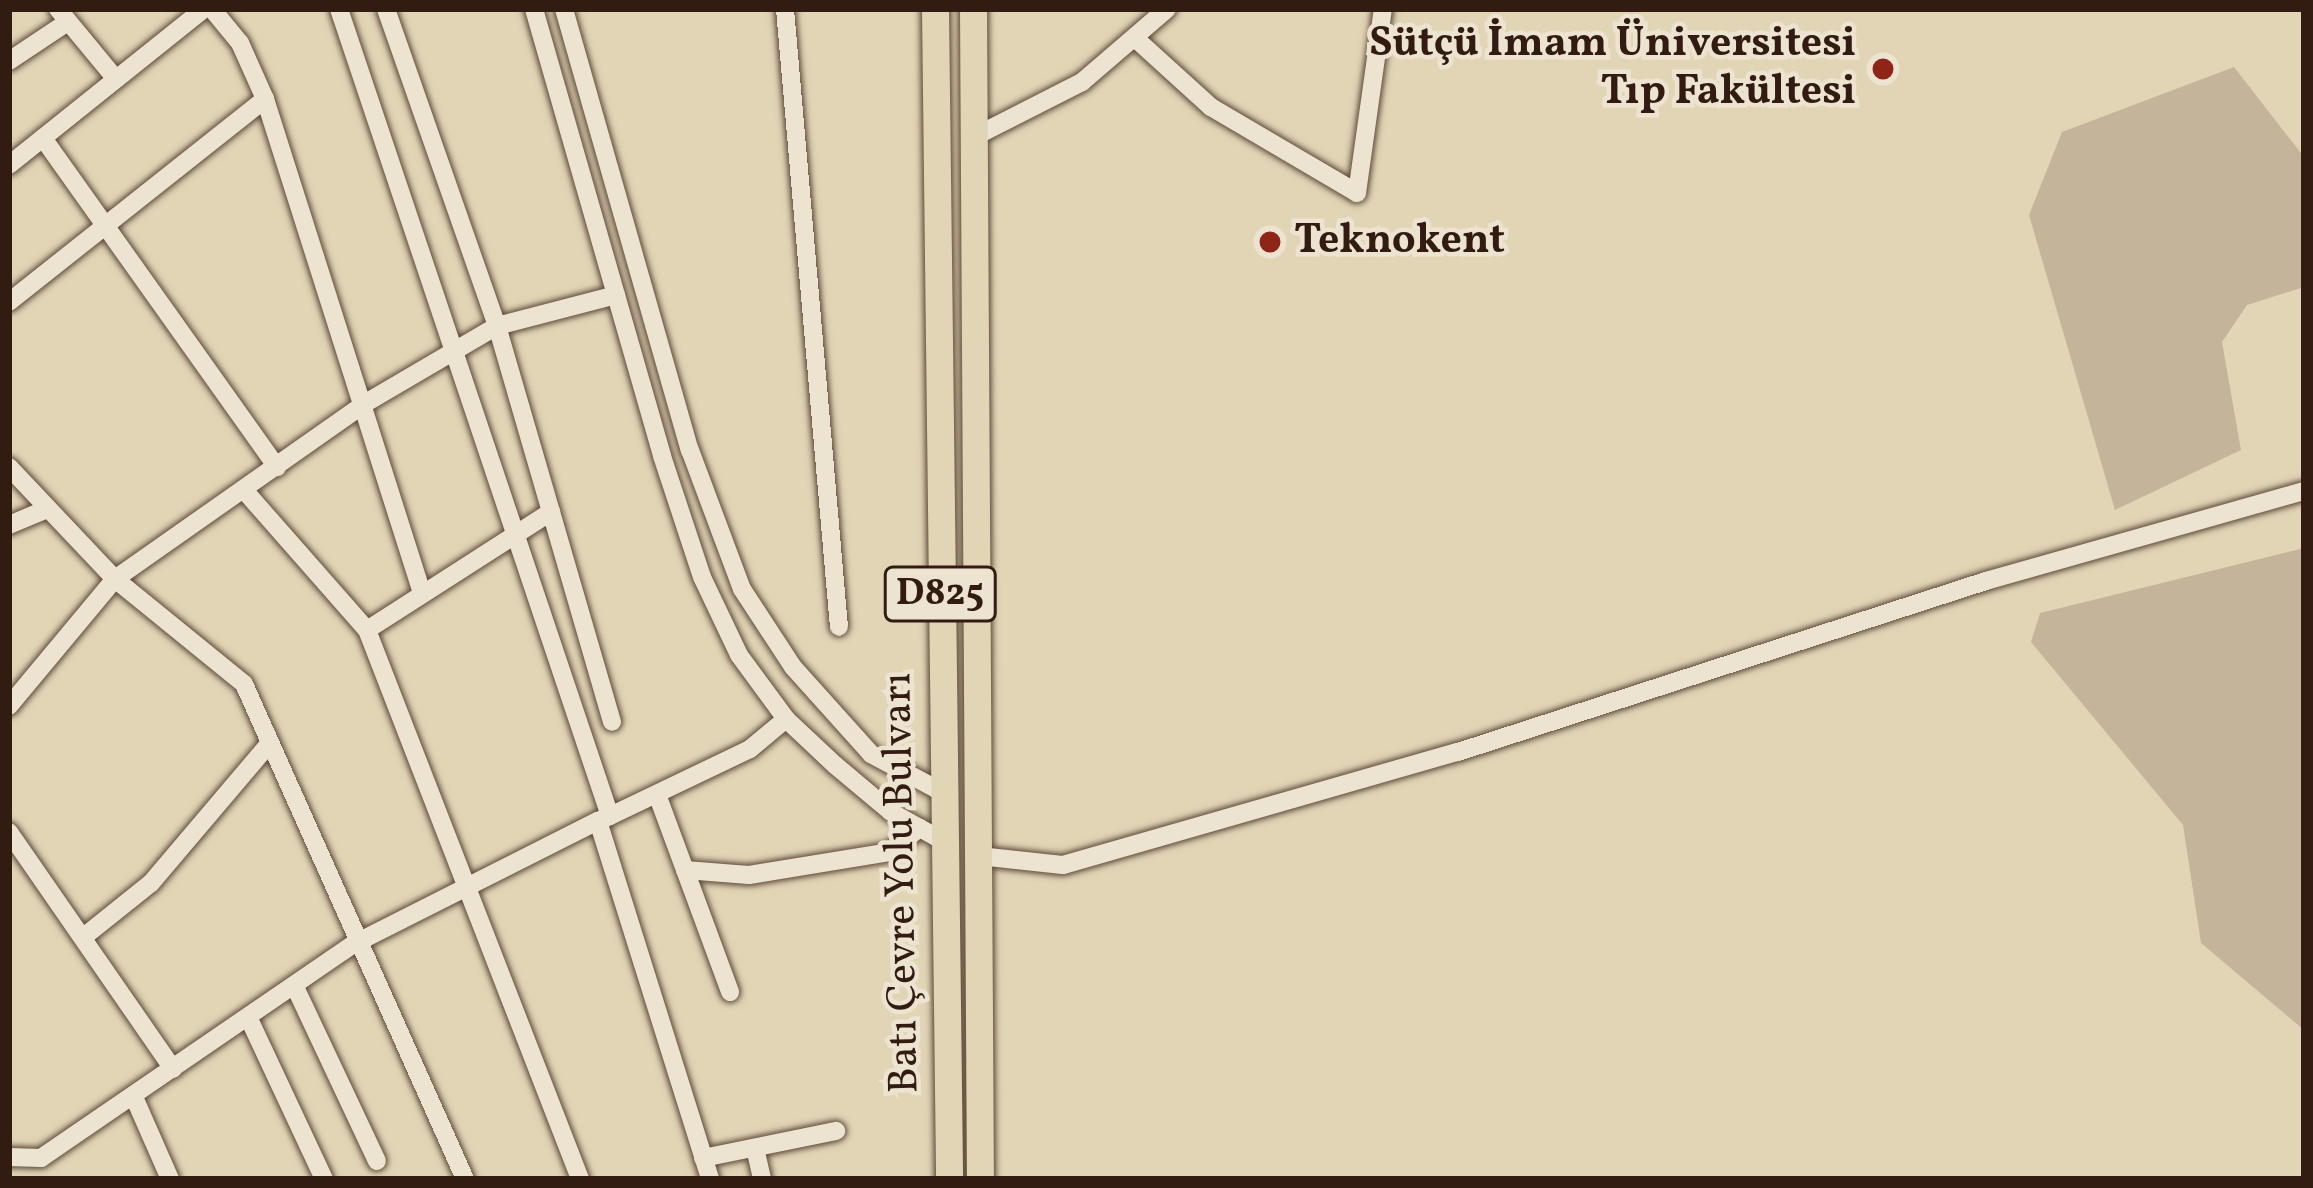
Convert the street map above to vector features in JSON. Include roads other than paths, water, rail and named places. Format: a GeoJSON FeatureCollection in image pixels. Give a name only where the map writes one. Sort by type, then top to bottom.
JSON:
{"type":"FeatureCollection","features":[{"type":"Feature","properties":{"kind":"highway","name":"Batı Çevre Yolu Bulvarı"},"geometry":{"type":"LineString","coordinates":[[934,9],[942,792],[932,834],[949,1179]]}},
{"type":"Feature","properties":{"kind":"highway","name":"Batı Çevre Yolu Bulvarı"},"geometry":{"type":"LineString","coordinates":[[973,9],[980,1179]]}},
{"type":"Feature","properties":{"kind":"street"},"geometry":{"type":"LineString","coordinates":[[9,165],[208,9],[240,43],[265,99],[421,590]]}},
{"type":"Feature","properties":{"kind":"street"},"geometry":{"type":"LineString","coordinates":[[339,9],[604,819],[710,1179]]}},
{"type":"Feature","properties":{"kind":"street"},"geometry":{"type":"LineString","coordinates":[[386,9],[497,326],[612,722]]}},
{"type":"Feature","properties":{"kind":"street"},"geometry":{"type":"LineString","coordinates":[[534,9],[702,578],[739,655],[786,719],[890,812],[932,834]]}},
{"type":"Feature","properties":{"kind":"street"},"geometry":{"type":"LineString","coordinates":[[564,9],[715,528],[766,626],[872,754],[942,792]]}},
{"type":"Feature","properties":{"kind":"street"},"geometry":{"type":"LineString","coordinates":[[785,9],[839,627]]}},
{"type":"Feature","properties":{"kind":"street"},"geometry":{"type":"LineString","coordinates":[[976,136],[1082,82],[1137,40],[1167,9]]}},
{"type":"Feature","properties":{"kind":"street"},"geometry":{"type":"LineString","coordinates":[[1137,40],[1211,107],[1358,193],[1383,9]]}},
{"type":"Feature","properties":{"kind":"street"},"geometry":{"type":"LineString","coordinates":[[9,61],[62,16],[116,79]]}},
{"type":"Feature","properties":{"kind":"street"},"geometry":{"type":"LineString","coordinates":[[9,302],[265,99]]}},
{"type":"Feature","properties":{"kind":"street"},"geometry":{"type":"LineString","coordinates":[[43,138],[101,229],[278,467]]}},
{"type":"Feature","properties":{"kind":"street"},"geometry":{"type":"LineString","coordinates":[[9,706],[115,579],[364,404],[497,326],[616,295]]}},
{"type":"Feature","properties":{"kind":"street"},"geometry":{"type":"LineString","coordinates":[[9,467],[115,579],[244,684],[354,944],[465,1179]]}},
{"type":"Feature","properties":{"kind":"street"},"geometry":{"type":"LineString","coordinates":[[244,490],[367,630],[580,1179]]}},
{"type":"Feature","properties":{"kind":"street"},"geometry":{"type":"LineString","coordinates":[[979,856],[1063,865],[2304,491]]}},
{"type":"Feature","properties":{"kind":"street"},"geometry":{"type":"LineString","coordinates":[[9,525],[47,509]]}},
{"type":"Feature","properties":{"kind":"street"},"geometry":{"type":"LineString","coordinates":[[367,630],[421,590],[551,512]]}},
{"type":"Feature","properties":{"kind":"street"},"geometry":{"type":"LineString","coordinates":[[739,655],[759,648],[766,626]]}},
{"type":"Feature","properties":{"kind":"street"},"geometry":{"type":"LineString","coordinates":[[9,1157],[41,1158],[250,1021],[354,944],[467,885],[658,797],[750,749],[786,719]]}},
{"type":"Feature","properties":{"kind":"street"},"geometry":{"type":"LineString","coordinates":[[86,935],[151,884],[268,745]]}},
{"type":"Feature","properties":{"kind":"street"},"geometry":{"type":"LineString","coordinates":[[658,797],[730,992]]}},
{"type":"Feature","properties":{"kind":"street"},"geometry":{"type":"LineString","coordinates":[[685,870],[749,874],[889,852],[932,834]]}},
{"type":"Feature","properties":{"kind":"street"},"geometry":{"type":"LineString","coordinates":[[10,835],[86,935],[173,1069]]}},
{"type":"Feature","properties":{"kind":"street"},"geometry":{"type":"LineString","coordinates":[[296,989],[377,1161]]}},
{"type":"Feature","properties":{"kind":"street"},"geometry":{"type":"LineString","coordinates":[[250,1021],[325,1179]]}},
{"type":"Feature","properties":{"kind":"street"},"geometry":{"type":"LineString","coordinates":[[134,1097],[170,1179]]}},
{"type":"Feature","properties":{"kind":"street"},"geometry":{"type":"LineString","coordinates":[[704,1158],[836,1131]]}},
{"type":"Feature","properties":{"kind":"street"},"geometry":{"type":"LineString","coordinates":[[755,1148],[762,1179]]}},
{"type":"Feature","properties":{"kind":"street"},"geometry":{"type":"LineString","coordinates":[[41,1158],[52,1179]]}},
{"type":"Feature","properties":{"kind":"place","name":"Sütçü İmam Üniversitesi Tıp Fakültesi"},"geometry":{"type":"Point","coordinates":[1883,69]}},
{"type":"Feature","properties":{"kind":"place","name":"Teknokent"},"geometry":{"type":"Point","coordinates":[1270,242]}}]}
